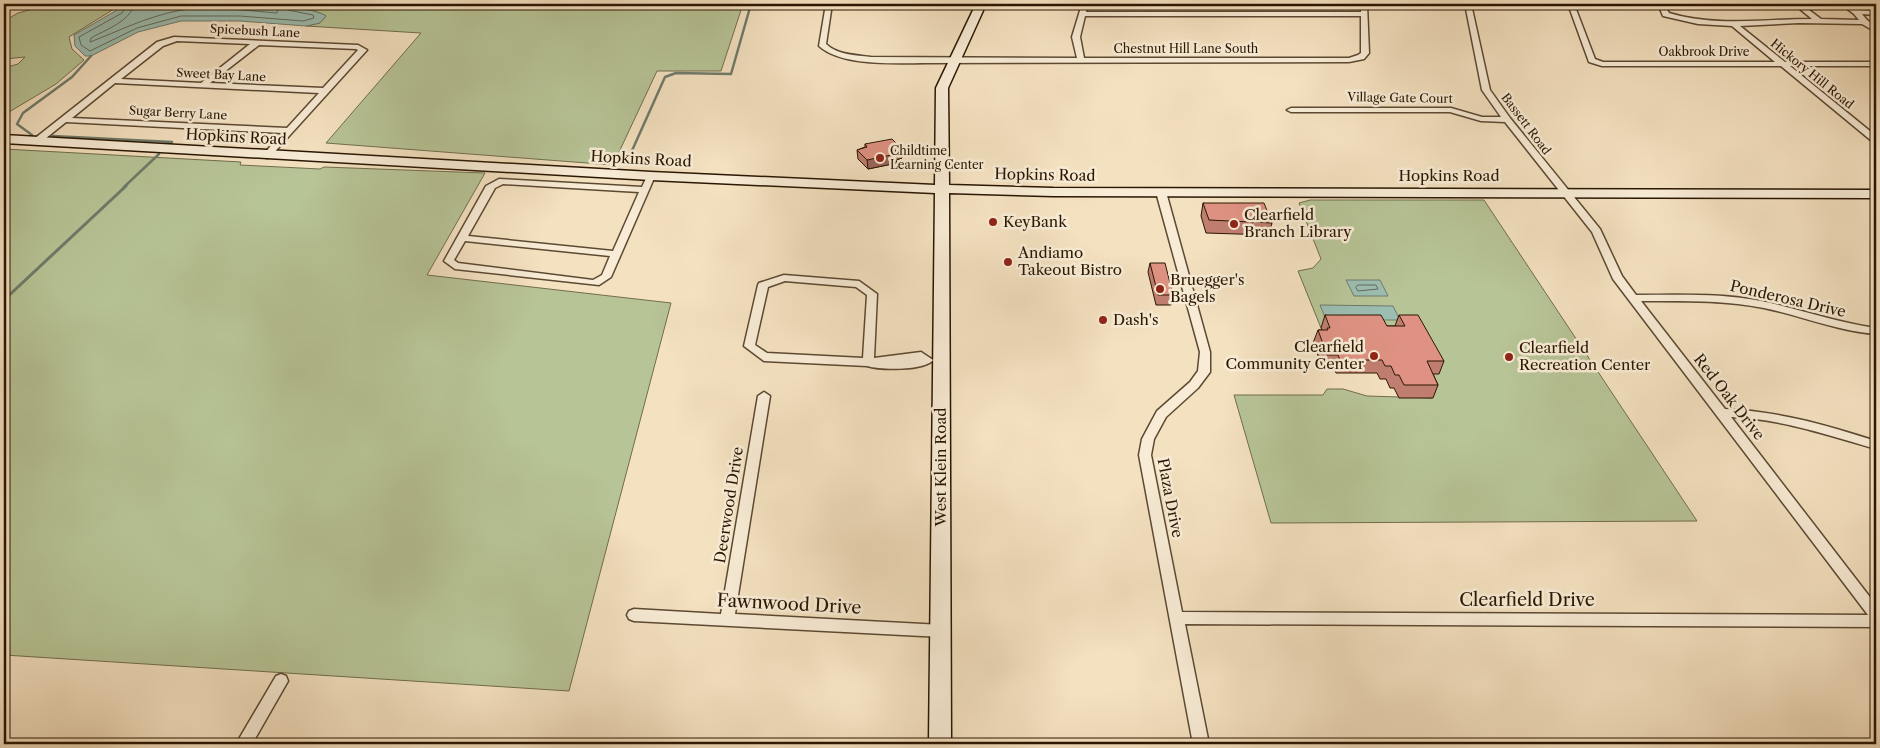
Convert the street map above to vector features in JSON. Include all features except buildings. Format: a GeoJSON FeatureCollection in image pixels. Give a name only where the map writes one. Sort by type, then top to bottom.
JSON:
{"type":"FeatureCollection","features":[{"type":"Feature","properties":{"kind":"street","name":"Chestnut Hill Lane South"},"geometry":{"type":"LineString","coordinates":[[828,4],[822,44],[829,51],[844,55],[879,59],[955,60],[1356,59],[1365,53],[1364,4]]}},
{"type":"Feature","properties":{"kind":"street","name":"West Klein Road"},"geometry":{"type":"LineString","coordinates":[[940,744],[942,631],[934,360],[942,190],[942,88],[981,4]]}},
{"type":"Feature","properties":{"kind":"street"},"geometry":{"type":"LineString","coordinates":[[1081,60],[1076,37],[1085,4]]}},
{"type":"Feature","properties":{"kind":"street"},"geometry":{"type":"LineString","coordinates":[[1188,4],[1188,14]]}},
{"type":"Feature","properties":{"kind":"street","name":"Bassett Road"},"geometry":{"type":"LineString","coordinates":[[1468,4],[1486,90],[1507,120],[1566,193]]}},
{"type":"Feature","properties":{"kind":"street","name":"Oakbrook Drive"},"geometry":{"type":"LineString","coordinates":[[1571,4],[1592,60],[1602,64],[1876,64]]}},
{"type":"Feature","properties":{"kind":"street","name":"Hickory Hill Road"},"geometry":{"type":"LineString","coordinates":[[1661,4],[1666,14],[1683,21],[1735,24],[1819,21],[1864,22]]}},
{"type":"Feature","properties":{"kind":"street"},"geometry":{"type":"LineString","coordinates":[[1797,4],[1819,21]]}},
{"type":"Feature","properties":{"kind":"street"},"geometry":{"type":"LineString","coordinates":[[1844,4],[1857,12],[1864,22],[1876,30]]}},
{"type":"Feature","properties":{"kind":"street"},"geometry":{"type":"LineString","coordinates":[[1857,12],[1876,13]]}},
{"type":"Feature","properties":{"kind":"street"},"geometry":{"type":"LineString","coordinates":[[1082,14],[1364,14]]}},
{"type":"Feature","properties":{"kind":"street","name":"Hickory Hill Road"},"geometry":{"type":"LineString","coordinates":[[1735,24],[1876,140]]}},
{"type":"Feature","properties":{"kind":"street","name":"Spicebush Lane"},"geometry":{"type":"LineString","coordinates":[[37,141],[160,44],[177,39],[358,47],[363,50],[267,155]]}},
{"type":"Feature","properties":{"kind":"street"},"geometry":{"type":"LineString","coordinates":[[203,85],[257,43]]}},
{"type":"Feature","properties":{"kind":"street","name":"Sweet Bay Lane"},"geometry":{"type":"LineString","coordinates":[[113,81],[327,91]]}},
{"type":"Feature","properties":{"kind":"street","name":"Village Gate Court"},"geometry":{"type":"LineString","coordinates":[[1291,110],[1451,110],[1481,120],[1507,120]]}},
{"type":"Feature","properties":{"kind":"street","name":"Sugar Berry Lane"},"geometry":{"type":"LineString","coordinates":[[66,120],[290,131]]}},
{"type":"Feature","properties":{"kind":"street","name":"Hopkins Road"},"geometry":{"type":"LineString","coordinates":[[4,139],[651,176],[942,190],[1876,194]]}},
{"type":"Feature","properties":{"kind":"street"},"geometry":{"type":"LineString","coordinates":[[645,190],[502,181],[496,183],[491,186],[449,261],[455,266],[595,283],[606,276],[645,190],[651,176]]}},
{"type":"Feature","properties":{"kind":"street","name":"Plaza Drive"},"geometry":{"type":"LineString","coordinates":[[1161,192],[1205,352],[1204,372],[1194,385],[1161,414],[1148,438],[1145,455],[1201,744]]}},
{"type":"Feature","properties":{"kind":"street","name":"Red Oak Drive"},"geometry":{"type":"LineString","coordinates":[[1566,193],[1597,231],[1617,277],[1876,614]]}},
{"type":"Feature","properties":{"kind":"street"},"geometry":{"type":"LineString","coordinates":[[461,238],[616,254]]}},
{"type":"Feature","properties":{"kind":"street"},"geometry":{"type":"LineString","coordinates":[[868,362],[872,294],[859,284],[784,278],[763,285],[749,346],[764,357],[868,362],[877,365],[921,363],[934,360]]}},
{"type":"Feature","properties":{"kind":"street","name":"Ponderosa Drive"},"geometry":{"type":"LineString","coordinates":[[1634,298],[1732,300],[1764,305],[1828,324],[1876,331]]}},
{"type":"Feature","properties":{"kind":"street","name":"Deerwood Drive"},"geometry":{"type":"LineString","coordinates":[[727,620],[764,396]]}},
{"type":"Feature","properties":{"kind":"street"},"geometry":{"type":"LineString","coordinates":[[1722,413],[1750,413],[1781,418],[1876,445]]}},
{"type":"Feature","properties":{"kind":"street","name":"Fawnwood Drive"},"geometry":{"type":"LineString","coordinates":[[634,615],[942,631]]}},
{"type":"Feature","properties":{"kind":"street","name":"Clearfield Drive"},"geometry":{"type":"LineString","coordinates":[[1177,618],[1876,621]]}},
{"type":"Feature","properties":{"kind":"street"},"geometry":{"type":"LineString","coordinates":[[244,744],[281,681]]}},
{"type":"Feature","properties":{"kind":"green space"},"geometry":{"type":"Polygon","coordinates":[[[52,4],[122,4],[69,37],[72,49],[84,60],[56,84],[4,115],[4,68],[18,64],[25,57],[4,59],[4,21],[18,13],[52,4]]]}},
{"type":"Feature","properties":{"kind":"green space"},"geometry":{"type":"Polygon","coordinates":[[[273,4],[743,4],[721,71],[657,71],[613,165],[326,143],[421,33],[306,26],[320,23],[326,16],[313,10],[273,4]]]}},
{"type":"Feature","properties":{"kind":"green space"},"geometry":{"type":"Polygon","coordinates":[[[4,149],[241,162],[240,165],[320,169],[324,167],[485,173],[427,275],[671,303],[569,691],[4,655],[4,149]]]}},
{"type":"Feature","properties":{"kind":"green space","name":"Clearfield Recreation Center"},"geometry":{"type":"Polygon","coordinates":[[[1310,200],[1484,200],[1697,521],[1271,523],[1234,395],[1323,395],[1327,389],[1343,389],[1367,396],[1432,398],[1321,328],[1298,271],[1313,268],[1321,259],[1299,203],[1310,200]]]}},
{"type":"Feature","properties":{"kind":"water"},"geometry":{"type":"Polygon","coordinates":[[[123,4],[262,5],[290,7],[326,16],[320,23],[306,26],[240,21],[181,21],[138,32],[91,56],[85,56],[75,46],[74,35],[117,10],[123,4]]]}},
{"type":"Feature","properties":{"kind":"water"},"geometry":{"type":"Polygon","coordinates":[[[1346,280],[1380,280],[1388,296],[1354,296],[1346,280]]]}},
{"type":"Feature","properties":{"kind":"water"},"geometry":{"type":"Polygon","coordinates":[[[1320,305],[1393,306],[1400,320],[1326,320],[1320,305]]]}},
{"type":"Feature","properties":{"kind":"waterway"},"geometry":{"type":"LineString","coordinates":[[626,164],[665,77],[676,73],[731,74],[751,4]]}},
{"type":"Feature","properties":{"kind":"waterway"},"geometry":{"type":"LineString","coordinates":[[32,135],[17,124],[23,113],[72,77],[91,56]]}},
{"type":"Feature","properties":{"kind":"waterway"},"geometry":{"type":"LineString","coordinates":[[53,136],[172,142],[169,145]]}},
{"type":"Feature","properties":{"kind":"waterway"},"geometry":{"type":"LineString","coordinates":[[124,187],[159,154]]}},
{"type":"Feature","properties":{"kind":"waterway"},"geometry":{"type":"LineString","coordinates":[[4,300],[126,186]]}},
{"type":"Feature","properties":{"kind":"place","name":"Childtime Learning Center"},"geometry":{"type":"Point","coordinates":[880,158]}},
{"type":"Feature","properties":{"kind":"place","name":"KeyBank"},"geometry":{"type":"Point","coordinates":[993,222]}},
{"type":"Feature","properties":{"kind":"place","name":"Clearfield Branch Library"},"geometry":{"type":"Point","coordinates":[1234,224]}},
{"type":"Feature","properties":{"kind":"place","name":"Andiamo Takeout Bistro"},"geometry":{"type":"Point","coordinates":[1008,262]}},
{"type":"Feature","properties":{"kind":"place","name":"Bruegger's Bagels"},"geometry":{"type":"Point","coordinates":[1160,289]}},
{"type":"Feature","properties":{"kind":"place","name":"Dash's"},"geometry":{"type":"Point","coordinates":[1103,320]}},
{"type":"Feature","properties":{"kind":"place","name":"Clearfield Community Center"},"geometry":{"type":"Point","coordinates":[1374,356]}},
{"type":"Feature","properties":{"kind":"place","name":"Clearfield Recreation Center"},"geometry":{"type":"Point","coordinates":[1509,357]}}]}
